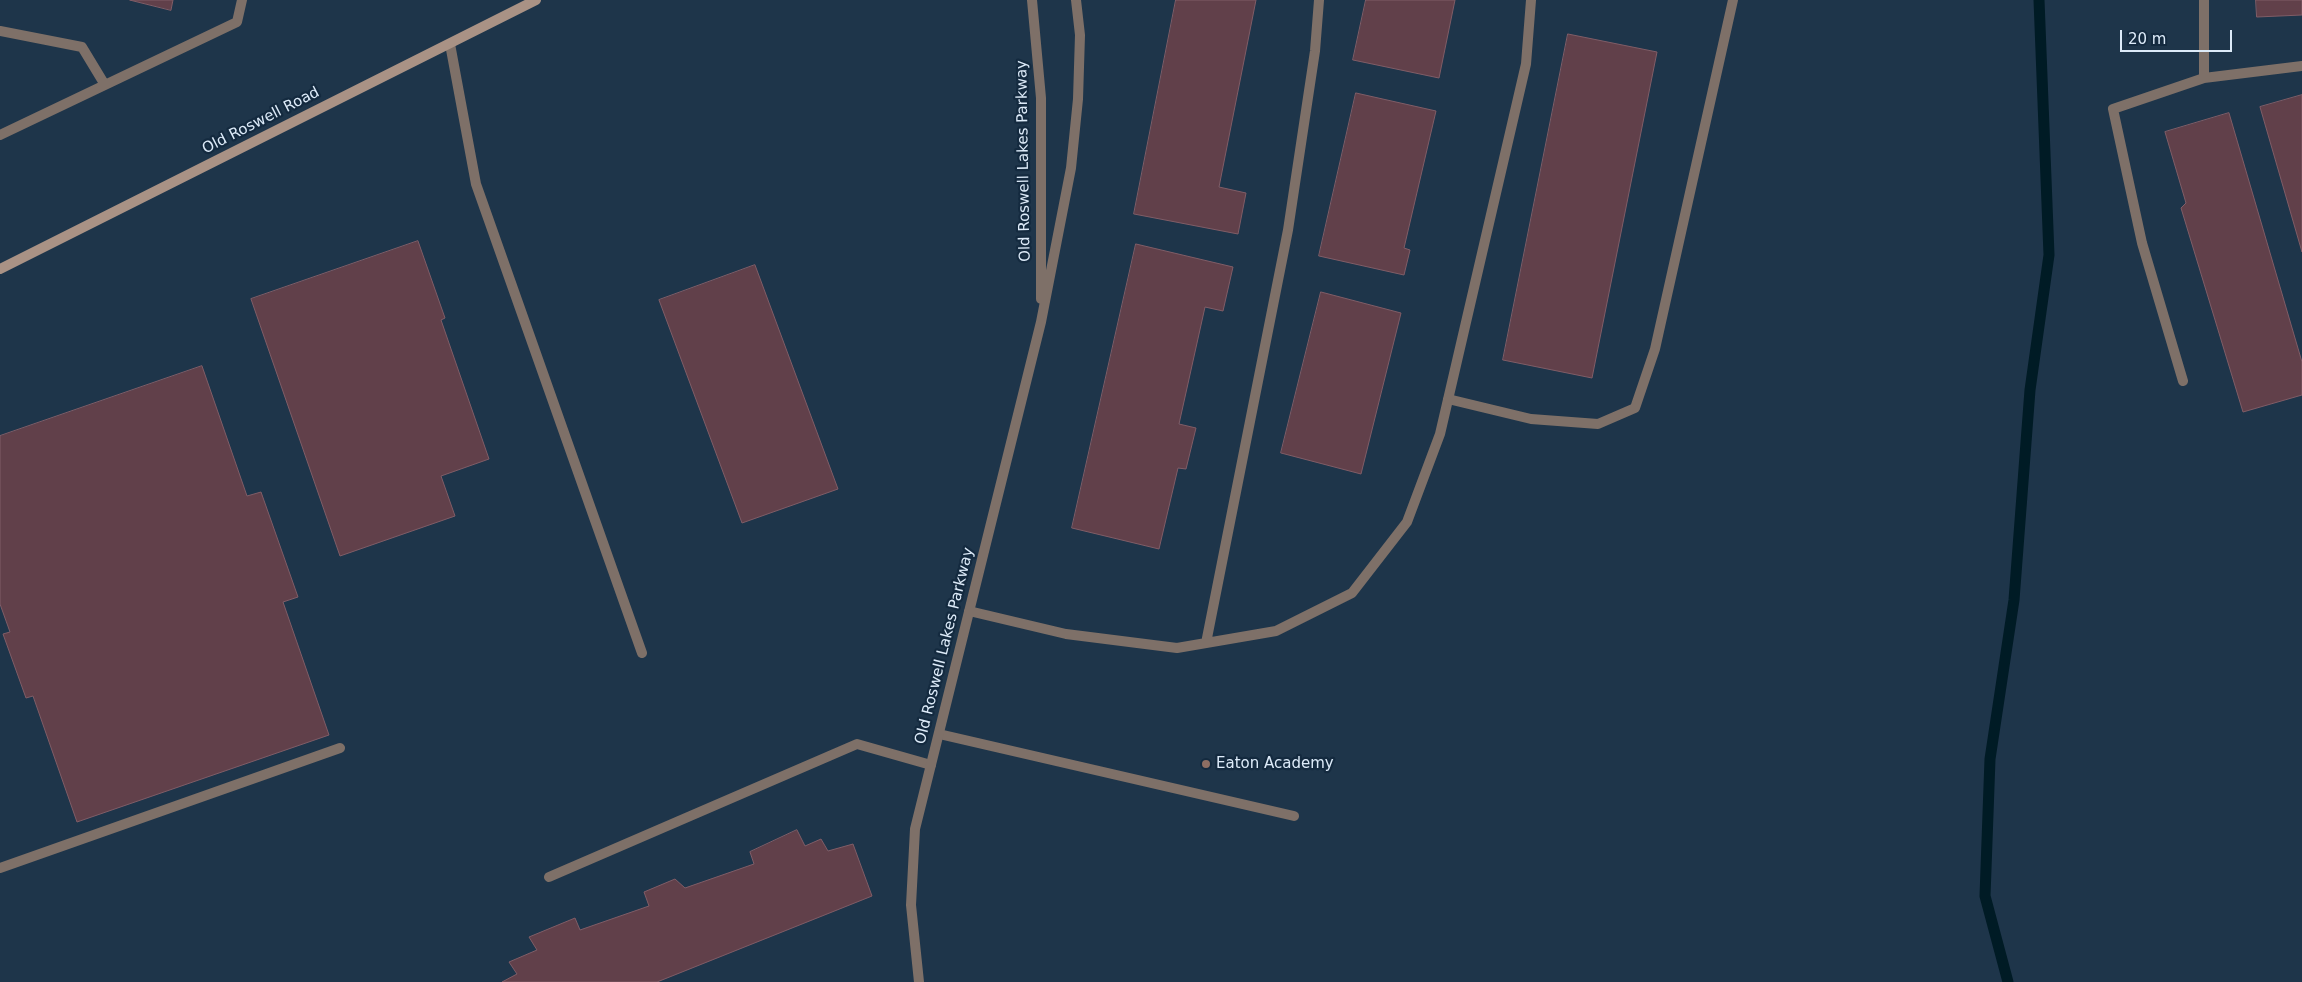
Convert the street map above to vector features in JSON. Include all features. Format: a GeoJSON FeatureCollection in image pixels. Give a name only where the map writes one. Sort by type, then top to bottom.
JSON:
{"type":"FeatureCollection","features":[{"type":"Feature","properties":{"kind":"street"},"geometry":{"type":"LineString","coordinates":[[0,135],[237,22],[242,0]]}},
{"type":"Feature","properties":{"kind":"street","name":"Old Roswell Road"},"geometry":{"type":"LineString","coordinates":[[0,269],[536,0]]}},
{"type":"Feature","properties":{"kind":"street","name":"Old Roswell Lakes Parkway"},"geometry":{"type":"LineString","coordinates":[[1032,0],[1041,98],[1041,322]]}},
{"type":"Feature","properties":{"kind":"street","name":"Old Roswell Lakes Parkway"},"geometry":{"type":"LineString","coordinates":[[919,982],[911,905],[915,829],[1041,322],[1071,168],[1078,99],[1080,35],[1076,0]]}},
{"type":"Feature","properties":{"kind":"street"},"geometry":{"type":"LineString","coordinates":[[1206,643],[1288,230],[1315,51],[1319,0]]}},
{"type":"Feature","properties":{"kind":"street"},"geometry":{"type":"LineString","coordinates":[[969,611],[1075,635],[1177,648],[1276,631],[1352,593],[1407,522],[1440,434],[1526,64],[1531,0]]}},
{"type":"Feature","properties":{"kind":"street"},"geometry":{"type":"LineString","coordinates":[[1448,399],[1531,420],[1598,424],[1635,408],[1655,349],[1733,0]]}},
{"type":"Feature","properties":{"kind":"street"},"geometry":{"type":"LineString","coordinates":[[2204,0],[2204,78]]}},
{"type":"Feature","properties":{"kind":"street"},"geometry":{"type":"LineString","coordinates":[[0,31],[82,47],[105,85]]}},
{"type":"Feature","properties":{"kind":"street"},"geometry":{"type":"LineString","coordinates":[[450,44],[476,184],[642,653]]}},
{"type":"Feature","properties":{"kind":"street"},"geometry":{"type":"LineString","coordinates":[[2183,381],[2142,243],[2113,109],[2204,78],[2302,66]]}},
{"type":"Feature","properties":{"kind":"street"},"geometry":{"type":"LineString","coordinates":[[939,734],[1294,816]]}},
{"type":"Feature","properties":{"kind":"street"},"geometry":{"type":"LineString","coordinates":[[549,877],[858,744],[930,765]]}},
{"type":"Feature","properties":{"kind":"street"},"geometry":{"type":"LineString","coordinates":[[0,868],[340,748]]}},
{"type":"Feature","properties":{"kind":"building"},"geometry":{"type":"Polygon","coordinates":[[[130,0],[173,0],[171,10],[130,0]]]}},
{"type":"Feature","properties":{"kind":"building"},"geometry":{"type":"Polygon","coordinates":[[[1176,0],[1256,0],[1219,187],[1246,193],[1238,234],[1134,214],[1176,0]]]}},
{"type":"Feature","properties":{"kind":"building"},"geometry":{"type":"Polygon","coordinates":[[[1366,0],[1455,0],[1439,78],[1353,60],[1366,0]]]}},
{"type":"Feature","properties":{"kind":"building"},"geometry":{"type":"Polygon","coordinates":[[[2256,0],[2302,0],[2302,15],[2257,17],[2256,0]]]}},
{"type":"Feature","properties":{"kind":"building"},"geometry":{"type":"Polygon","coordinates":[[[1568,34],[1657,52],[1592,378],[1503,360],[1568,34]]]}},
{"type":"Feature","properties":{"kind":"building"},"geometry":{"type":"Polygon","coordinates":[[[1356,93],[1436,111],[1404,248],[1410,250],[1404,275],[1319,256],[1356,93]]]}},
{"type":"Feature","properties":{"kind":"building"},"geometry":{"type":"Polygon","coordinates":[[[2302,95],[2302,252],[2260,107],[2302,95]]]}},
{"type":"Feature","properties":{"kind":"building"},"geometry":{"type":"Polygon","coordinates":[[[2229,113],[2302,362],[2302,395],[2243,412],[2181,208],[2186,203],[2165,132],[2229,113]]]}},
{"type":"Feature","properties":{"kind":"building"},"geometry":{"type":"Polygon","coordinates":[[[418,241],[445,318],[441,320],[489,459],[441,476],[455,516],[340,556],[251,299],[418,241]]]}},
{"type":"Feature","properties":{"kind":"building"},"geometry":{"type":"Polygon","coordinates":[[[1136,244],[1233,267],[1223,311],[1205,307],[1179,424],[1196,428],[1186,469],[1178,468],[1159,549],[1072,528],[1136,244]]]}},
{"type":"Feature","properties":{"kind":"building"},"geometry":{"type":"Polygon","coordinates":[[[755,265],[838,489],[742,523],[659,300],[755,265]]]}},
{"type":"Feature","properties":{"kind":"building"},"geometry":{"type":"Polygon","coordinates":[[[1321,292],[1401,313],[1361,474],[1281,453],[1321,292]]]}},
{"type":"Feature","properties":{"kind":"building"},"geometry":{"type":"Polygon","coordinates":[[[202,366],[247,496],[261,492],[298,597],[283,602],[329,735],[77,822],[33,696],[26,698],[3,634],[10,632],[0,604],[0,436],[202,366]]]}},
{"type":"Feature","properties":{"kind":"building"},"geometry":{"type":"Polygon","coordinates":[[[797,830],[805,846],[821,839],[828,851],[853,844],[872,896],[657,982],[502,982],[517,974],[509,962],[537,950],[529,937],[575,918],[580,930],[649,906],[644,892],[675,879],[685,888],[754,864],[750,852],[797,830]]]}},
{"type":"Feature","properties":{"kind":"waterway"},"geometry":{"type":"LineString","coordinates":[[2008,982],[1985,896],[1990,759],[2014,600],[2030,390],[2049,255],[2039,0]]}},
{"type":"Feature","properties":{"kind":"place","name":"Eaton Academy"},"geometry":{"type":"Point","coordinates":[1206,764]}}]}
